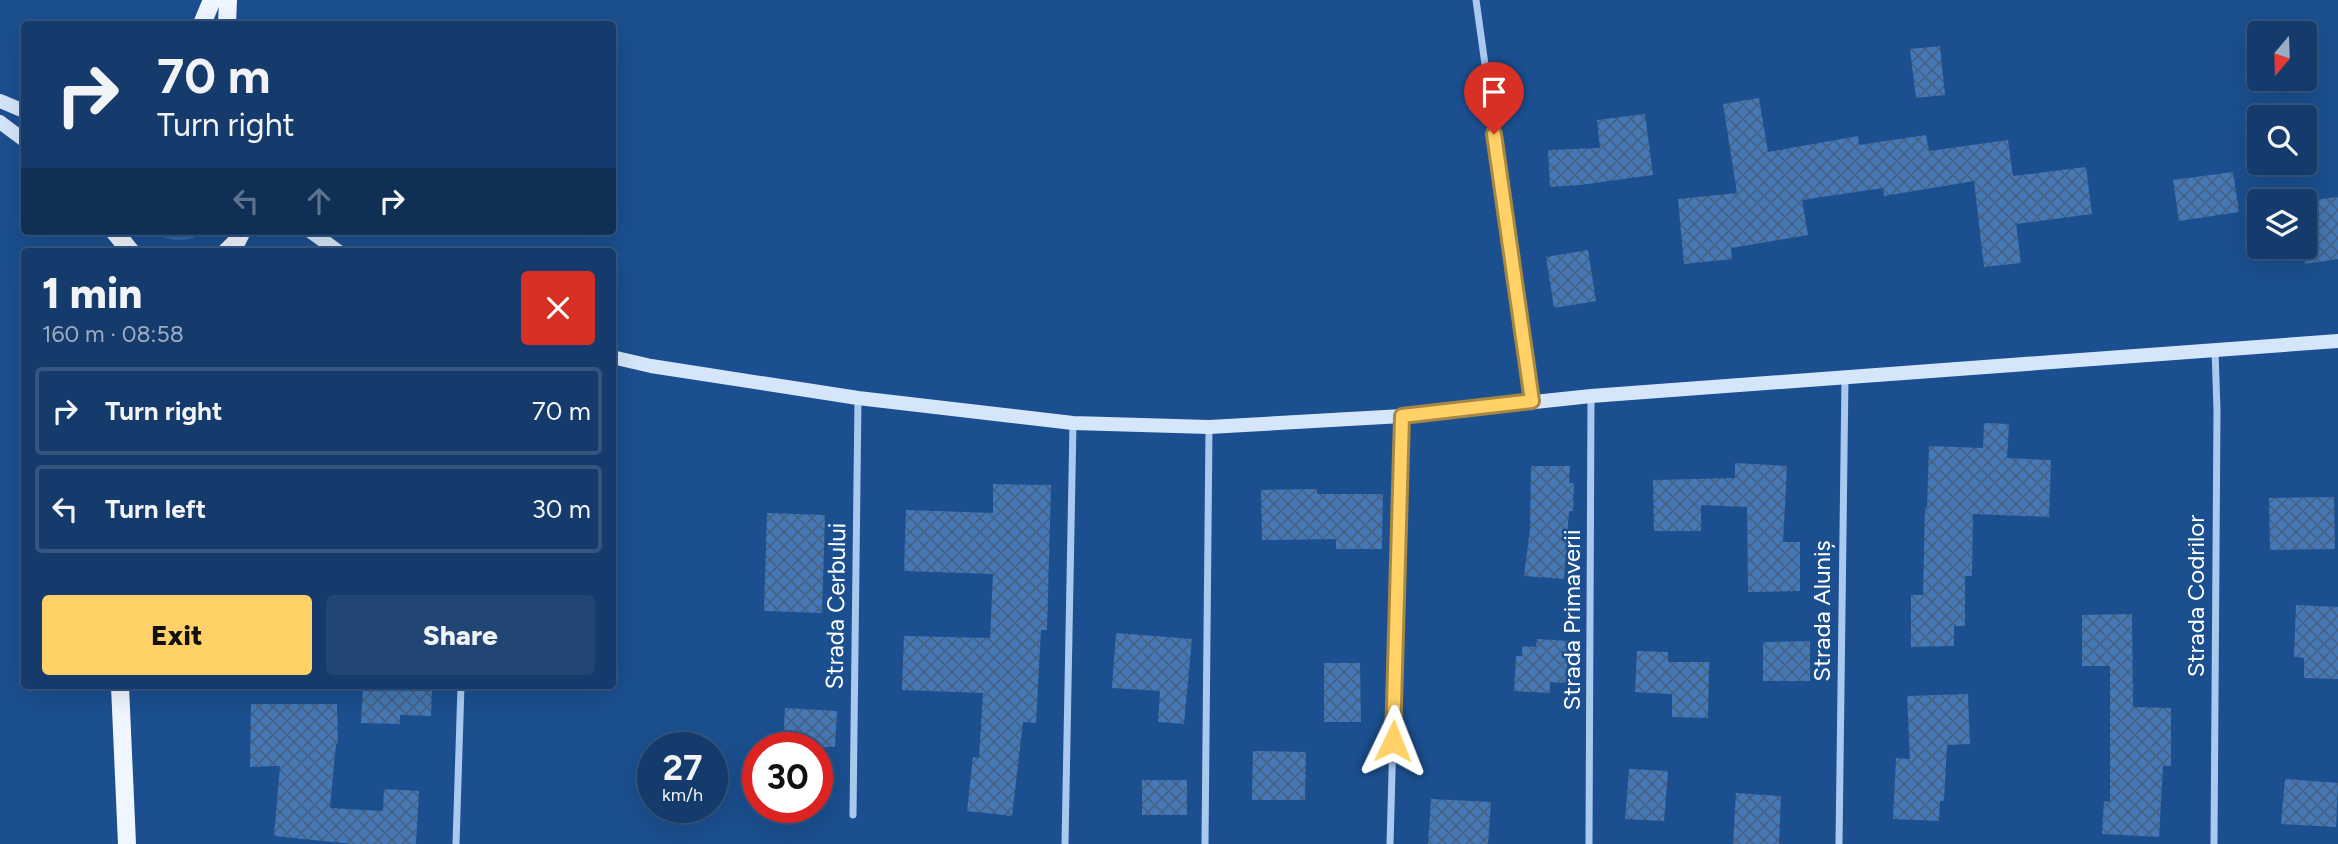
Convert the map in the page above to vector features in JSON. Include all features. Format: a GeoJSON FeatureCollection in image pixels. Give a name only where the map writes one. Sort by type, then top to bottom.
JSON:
{"type":"FeatureCollection","features":[{"type":"Feature","properties":{"kind":"main road"},"geometry":{"type":"LineString","coordinates":[[203,21],[212,0]]}},
{"type":"Feature","properties":{"kind":"main road"},"geometry":{"type":"LineString","coordinates":[[227,21],[228,0]]}},
{"type":"Feature","properties":{"kind":"main road"},"geometry":{"type":"LineString","coordinates":[[0,101],[21,110]]}},
{"type":"Feature","properties":{"kind":"main road"},"geometry":{"type":"LineString","coordinates":[[0,122],[21,137]]}},
{"type":"Feature","properties":{"kind":"main road"},"geometry":{"type":"LineString","coordinates":[[316,235],[333,248]]}},
{"type":"Feature","properties":{"kind":"main road"},"geometry":{"type":"LineString","coordinates":[[616,358],[650,366],[858,398],[1073,423],[1209,427],[1402,416],[1591,396],[2338,341]]}},
{"type":"Feature","properties":{"kind":"main road"},"geometry":{"type":"LineString","coordinates":[[120,689],[127,844]]}},
{"type":"Feature","properties":{"kind":"street"},"geometry":{"type":"LineString","coordinates":[[1475,0],[1532,401]]}},
{"type":"Feature","properties":{"kind":"street","name":"Strada Codrilor"},"geometry":{"type":"LineString","coordinates":[[2214,844],[2217,424],[2215,349]]}},
{"type":"Feature","properties":{"kind":"street","name":"Strada Aluniș"},"geometry":{"type":"LineString","coordinates":[[1839,844],[1845,377]]}},
{"type":"Feature","properties":{"kind":"street","name":"Strada Primaverii"},"geometry":{"type":"LineString","coordinates":[[1589,844],[1591,396]]}},
{"type":"Feature","properties":{"kind":"street","name":"Strada Cerbului"},"geometry":{"type":"LineString","coordinates":[[853,815],[858,398]]}},
{"type":"Feature","properties":{"kind":"street"},"geometry":{"type":"LineString","coordinates":[[1390,844],[1402,416]]}},
{"type":"Feature","properties":{"kind":"street"},"geometry":{"type":"LineString","coordinates":[[1065,844],[1073,423]]}},
{"type":"Feature","properties":{"kind":"street"},"geometry":{"type":"LineString","coordinates":[[1205,844],[1209,427]]}},
{"type":"Feature","properties":{"kind":"street"},"geometry":{"type":"LineString","coordinates":[[456,844],[461,689]]}},
{"type":"Feature","properties":{"kind":"green space"},"geometry":{"type":"Polygon","coordinates":[[[159,235],[199,235],[179,240],[159,235]]]}},
{"type":"Feature","properties":{"kind":"building"},"geometry":{"type":"Polygon","coordinates":[[[1940,46],[1945,95],[1916,98],[1910,49],[1940,46]]]}},
{"type":"Feature","properties":{"kind":"building"},"geometry":{"type":"Polygon","coordinates":[[[1759,98],[1768,152],[1858,136],[1859,145],[1926,135],[1929,151],[2008,140],[2013,176],[2086,167],[2092,214],[2016,224],[2021,263],[1984,267],[1974,181],[1884,196],[1883,188],[1802,200],[1808,235],[1731,248],[1732,259],[1684,264],[1678,199],[1737,193],[1723,104],[1759,98]]]}},
{"type":"Feature","properties":{"kind":"building"},"geometry":{"type":"Polygon","coordinates":[[[1645,114],[1653,175],[1550,187],[1548,150],[1600,148],[1597,120],[1645,114]]]}},
{"type":"Feature","properties":{"kind":"building"},"geometry":{"type":"Polygon","coordinates":[[[2233,172],[2239,212],[2179,221],[2173,180],[2233,172]]]}},
{"type":"Feature","properties":{"kind":"building"},"geometry":{"type":"Polygon","coordinates":[[[2338,197],[2338,259],[2305,264],[2305,259],[2317,259],[2317,200],[2338,197]]]}},
{"type":"Feature","properties":{"kind":"building"},"geometry":{"type":"Polygon","coordinates":[[[1588,250],[1596,301],[1554,308],[1546,257],[1588,250]]]}},
{"type":"Feature","properties":{"kind":"building"},"geometry":{"type":"Polygon","coordinates":[[[1984,423],[2009,424],[2007,458],[2051,460],[2049,517],[1973,514],[1972,576],[1965,576],[1965,626],[1954,626],[1954,646],[1911,647],[1911,595],[1923,595],[1929,446],[1983,448],[1984,423]]]}},
{"type":"Feature","properties":{"kind":"building"},"geometry":{"type":"Polygon","coordinates":[[[1735,463],[1787,466],[1783,542],[1800,542],[1800,591],[1748,592],[1747,507],[1701,505],[1701,531],[1654,531],[1653,480],[1735,478],[1735,463]]]}},
{"type":"Feature","properties":{"kind":"building"},"geometry":{"type":"Polygon","coordinates":[[[1531,466],[1570,466],[1569,483],[1574,483],[1573,511],[1569,511],[1564,579],[1524,576],[1530,529],[1531,466]]]}},
{"type":"Feature","properties":{"kind":"building"},"geometry":{"type":"Polygon","coordinates":[[[993,484],[1051,485],[1047,630],[1041,630],[1036,723],[1023,722],[1012,816],[967,811],[973,757],[979,758],[983,693],[902,690],[904,636],[990,638],[993,574],[904,571],[906,510],[993,513],[993,484]]]}},
{"type":"Feature","properties":{"kind":"building"},"geometry":{"type":"Polygon","coordinates":[[[1317,489],[1317,494],[1383,494],[1382,549],[1336,549],[1336,539],[1262,540],[1261,490],[1317,489]]]}},
{"type":"Feature","properties":{"kind":"building"},"geometry":{"type":"Polygon","coordinates":[[[2334,497],[2335,549],[2270,550],[2269,498],[2334,497]]]}},
{"type":"Feature","properties":{"kind":"building"},"geometry":{"type":"Polygon","coordinates":[[[767,513],[825,515],[822,613],[764,611],[767,513]]]}},
{"type":"Feature","properties":{"kind":"building"},"geometry":{"type":"Polygon","coordinates":[[[2296,605],[2338,607],[2338,679],[2304,678],[2304,658],[2294,657],[2296,605]]]}},
{"type":"Feature","properties":{"kind":"building"},"geometry":{"type":"Polygon","coordinates":[[[2132,614],[2133,707],[2171,708],[2171,766],[2163,766],[2159,837],[2102,834],[2104,801],[2110,802],[2110,666],[2082,666],[2082,615],[2132,614]]]}},
{"type":"Feature","properties":{"kind":"building"},"geometry":{"type":"Polygon","coordinates":[[[1116,633],[1192,639],[1184,724],[1158,722],[1160,691],[1112,688],[1116,633]]]}},
{"type":"Feature","properties":{"kind":"building"},"geometry":{"type":"Polygon","coordinates":[[[1537,639],[1569,641],[1566,683],[1550,682],[1550,693],[1514,691],[1516,656],[1522,656],[1522,646],[1536,647],[1537,639]]]}},
{"type":"Feature","properties":{"kind":"building"},"geometry":{"type":"Polygon","coordinates":[[[1810,641],[1810,681],[1763,681],[1763,642],[1810,641]]]}},
{"type":"Feature","properties":{"kind":"building"},"geometry":{"type":"Polygon","coordinates":[[[1637,651],[1668,652],[1668,662],[1709,662],[1708,718],[1672,717],[1672,694],[1635,692],[1637,651]]]}},
{"type":"Feature","properties":{"kind":"building"},"geometry":{"type":"Polygon","coordinates":[[[1324,663],[1360,663],[1361,722],[1324,722],[1324,663]]]}},
{"type":"Feature","properties":{"kind":"building"},"geometry":{"type":"Polygon","coordinates":[[[363,689],[432,689],[431,716],[400,715],[400,724],[361,723],[363,689]]]}},
{"type":"Feature","properties":{"kind":"building"},"geometry":{"type":"Polygon","coordinates":[[[1968,694],[1970,744],[1947,745],[1944,801],[1940,801],[1939,821],[1893,819],[1896,758],[1910,759],[1907,696],[1968,694]]]}},
{"type":"Feature","properties":{"kind":"building"},"geometry":{"type":"Polygon","coordinates":[[[251,704],[337,704],[338,744],[330,808],[383,811],[384,789],[419,791],[416,844],[353,844],[274,836],[280,766],[250,767],[251,704]]]}},
{"type":"Feature","properties":{"kind":"building"},"geometry":{"type":"Polygon","coordinates":[[[785,708],[837,711],[835,747],[833,732],[784,732],[785,708]]]}},
{"type":"Feature","properties":{"kind":"building"},"geometry":{"type":"Polygon","coordinates":[[[1253,751],[1306,752],[1305,800],[1252,800],[1253,751]]]}},
{"type":"Feature","properties":{"kind":"building"},"geometry":{"type":"Polygon","coordinates":[[[1629,769],[1668,771],[1664,821],[1625,819],[1629,769]]]}},
{"type":"Feature","properties":{"kind":"building"},"geometry":{"type":"Polygon","coordinates":[[[2285,779],[2338,783],[2336,827],[2281,824],[2285,779]]]}},
{"type":"Feature","properties":{"kind":"building"},"geometry":{"type":"Polygon","coordinates":[[[1142,780],[1187,780],[1187,815],[1142,815],[1142,780]]]}},
{"type":"Feature","properties":{"kind":"building"},"geometry":{"type":"Polygon","coordinates":[[[1736,793],[1781,796],[1779,844],[1733,844],[1736,793]]]}},
{"type":"Feature","properties":{"kind":"building"},"geometry":{"type":"Polygon","coordinates":[[[1431,799],[1491,802],[1488,844],[1428,844],[1431,799]]]}},
{"type":"Feature","properties":{"kind":"route"},"geometry":{"type":"LineString","coordinates":[[1393,741],[1402,416],[1532,401],[1494,134]]}}]}
